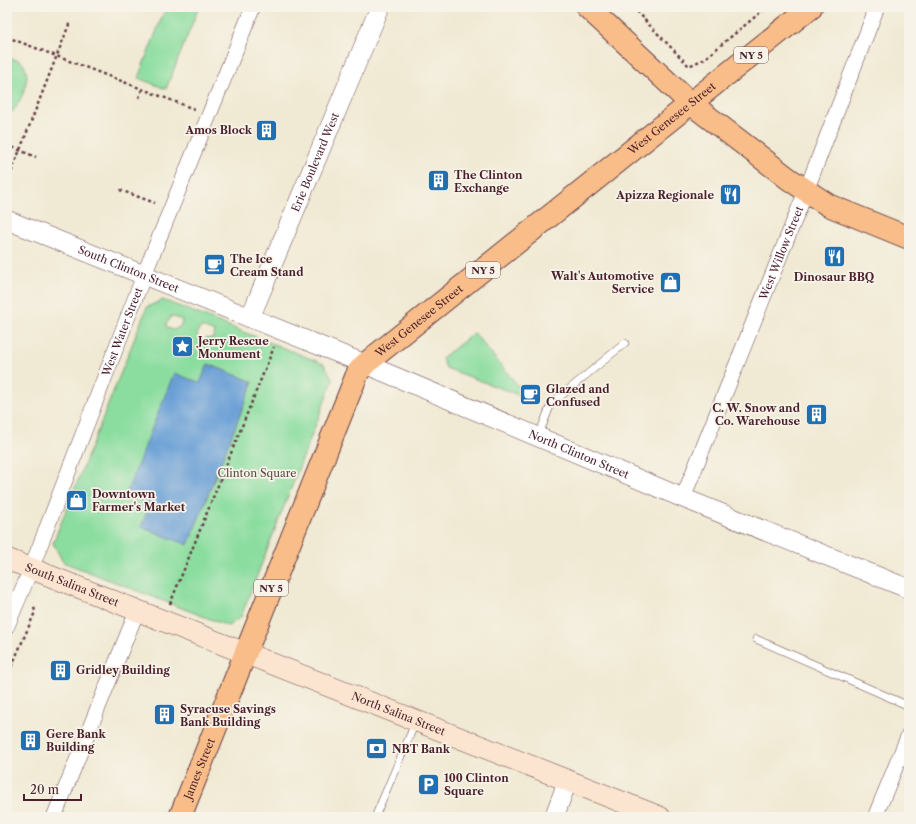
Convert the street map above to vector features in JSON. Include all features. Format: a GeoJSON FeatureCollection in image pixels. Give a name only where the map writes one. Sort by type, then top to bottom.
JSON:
{"type":"FeatureCollection","features":[{"type":"Feature","properties":{"kind":"main road"},"geometry":{"type":"LineString","coordinates":[[587,7],[690,103],[806,191],[828,205],[909,238]]}},
{"type":"Feature","properties":{"kind":"main road","name":"West Genesee Street"},"geometry":{"type":"LineString","coordinates":[[245,653],[358,372],[365,364],[812,7]]}},
{"type":"Feature","properties":{"kind":"main road","name":"South Salina Street"},"geometry":{"type":"LineString","coordinates":[[7,559],[137,611]]}},
{"type":"Feature","properties":{"kind":"main road","name":"North Salina Street"},"geometry":{"type":"LineString","coordinates":[[137,611],[660,817]]}},
{"type":"Feature","properties":{"kind":"main road","name":"James Street"},"geometry":{"type":"LineString","coordinates":[[180,817],[245,653]]}},
{"type":"Feature","properties":{"kind":"street","name":"West Water Street"},"geometry":{"type":"LineString","coordinates":[[7,626],[31,569],[144,275],[253,7]]}},
{"type":"Feature","properties":{"kind":"street","name":"Erie Boulevard West"},"geometry":{"type":"LineString","coordinates":[[250,318],[380,7]]}},
{"type":"Feature","properties":{"kind":"street","name":"West Willow Street"},"geometry":{"type":"LineString","coordinates":[[683,498],[806,191],[877,7]]}},
{"type":"Feature","properties":{"kind":"street","name":"South Clinton Street"},"geometry":{"type":"LineString","coordinates":[[7,220],[250,318]]}},
{"type":"Feature","properties":{"kind":"street","name":"North Clinton Street"},"geometry":{"type":"LineString","coordinates":[[250,318],[365,364],[683,498],[909,589]]}},
{"type":"Feature","properties":{"kind":"street"},"geometry":{"type":"LineString","coordinates":[[54,817],[137,611]]}},
{"type":"Feature","properties":{"kind":"street"},"geometry":{"type":"LineString","coordinates":[[875,817],[909,734]]}},
{"type":"Feature","properties":{"kind":"street"},"geometry":{"type":"LineString","coordinates":[[554,817],[568,780]]}},
{"type":"Feature","properties":{"kind":"lane"},"geometry":{"type":"LineString","coordinates":[[538,437],[551,404],[625,343]]}},
{"type":"Feature","properties":{"kind":"lane"},"geometry":{"type":"LineString","coordinates":[[756,639],[909,706]]}},
{"type":"Feature","properties":{"kind":"lane"},"geometry":{"type":"LineString","coordinates":[[375,817],[416,720]]}},
{"type":"Feature","properties":{"kind":"path"},"geometry":{"type":"LineString","coordinates":[[632,7],[689,66],[704,59],[767,7]]}},
{"type":"Feature","properties":{"kind":"path"},"geometry":{"type":"LineString","coordinates":[[7,183],[70,22]]}},
{"type":"Feature","properties":{"kind":"path"},"geometry":{"type":"LineString","coordinates":[[7,37],[209,115]]}},
{"type":"Feature","properties":{"kind":"path"},"geometry":{"type":"LineString","coordinates":[[139,98],[142,89]]}},
{"type":"Feature","properties":{"kind":"path"},"geometry":{"type":"LineString","coordinates":[[7,145],[36,156]]}},
{"type":"Feature","properties":{"kind":"path"},"geometry":{"type":"LineString","coordinates":[[120,190],[171,209]]}},
{"type":"Feature","properties":{"kind":"path"},"geometry":{"type":"LineString","coordinates":[[170,604],[275,344]]}},
{"type":"Feature","properties":{"kind":"green space"},"geometry":{"type":"Polygon","coordinates":[[[166,7],[199,7],[166,89],[138,78],[166,7]]]}},
{"type":"Feature","properties":{"kind":"green space"},"geometry":{"type":"Polygon","coordinates":[[[7,59],[18,60],[24,65],[27,73],[23,93],[19,102],[7,117],[7,59]]]}},
{"type":"Feature","properties":{"kind":"green space","name":"Clinton Square"},"geometry":{"type":"Polygon","coordinates":[[[163,300],[324,364],[333,380],[241,617],[228,626],[63,562],[53,543],[147,307],[163,300]],[[171,316],[166,325],[167,328],[174,330],[181,326],[182,320],[171,316]],[[202,327],[199,329],[197,334],[199,340],[213,338],[215,332],[202,327]],[[208,364],[200,384],[175,374],[126,494],[150,504],[188,545],[253,382],[208,364]]]}},
{"type":"Feature","properties":{"kind":"green space"},"geometry":{"type":"Polygon","coordinates":[[[474,333],[529,399],[446,368],[442,358],[474,333]]]}},
{"type":"Feature","properties":{"kind":"water"},"geometry":{"type":"Polygon","coordinates":[[[208,364],[253,382],[188,545],[141,527],[150,504],[126,494],[174,373],[200,383],[208,364]]]}},
{"type":"Feature","properties":{"kind":"place","name":"Amos Block"},"geometry":{"type":"Point","coordinates":[267,130]}},
{"type":"Feature","properties":{"kind":"place","name":"The Clinton Exchange"},"geometry":{"type":"Point","coordinates":[439,181]}},
{"type":"Feature","properties":{"kind":"place","name":"Apizza Regionale"},"geometry":{"type":"Point","coordinates":[730,195]}},
{"type":"Feature","properties":{"kind":"place","name":"Dinosaur BBQ"},"geometry":{"type":"Point","coordinates":[834,257]}},
{"type":"Feature","properties":{"kind":"place","name":"The Ice Cream Stand"},"geometry":{"type":"Point","coordinates":[214,265]}},
{"type":"Feature","properties":{"kind":"place","name":"Walt's Automotive Service"},"geometry":{"type":"Point","coordinates":[670,282]}},
{"type":"Feature","properties":{"kind":"place","name":"Jerry Rescue Monument"},"geometry":{"type":"Point","coordinates":[183,347]}},
{"type":"Feature","properties":{"kind":"place","name":"Glazed and Confused"},"geometry":{"type":"Point","coordinates":[530,395]}},
{"type":"Feature","properties":{"kind":"place","name":"C. W. Snow and Co. Warehouse"},"geometry":{"type":"Point","coordinates":[816,414]}},
{"type":"Feature","properties":{"kind":"place","name":"Downtown Farmer's Market"},"geometry":{"type":"Point","coordinates":[76,500]}},
{"type":"Feature","properties":{"kind":"place","name":"Gridley Building"},"geometry":{"type":"Point","coordinates":[60,670]}},
{"type":"Feature","properties":{"kind":"place","name":"Syracuse Savings Bank Building"},"geometry":{"type":"Point","coordinates":[164,715]}},
{"type":"Feature","properties":{"kind":"place","name":"Gere Bank Building"},"geometry":{"type":"Point","coordinates":[31,740]}},
{"type":"Feature","properties":{"kind":"place","name":"NBT Bank"},"geometry":{"type":"Point","coordinates":[377,749]}},
{"type":"Feature","properties":{"kind":"place","name":"100 Clinton Square"},"geometry":{"type":"Point","coordinates":[429,784]}}]}
